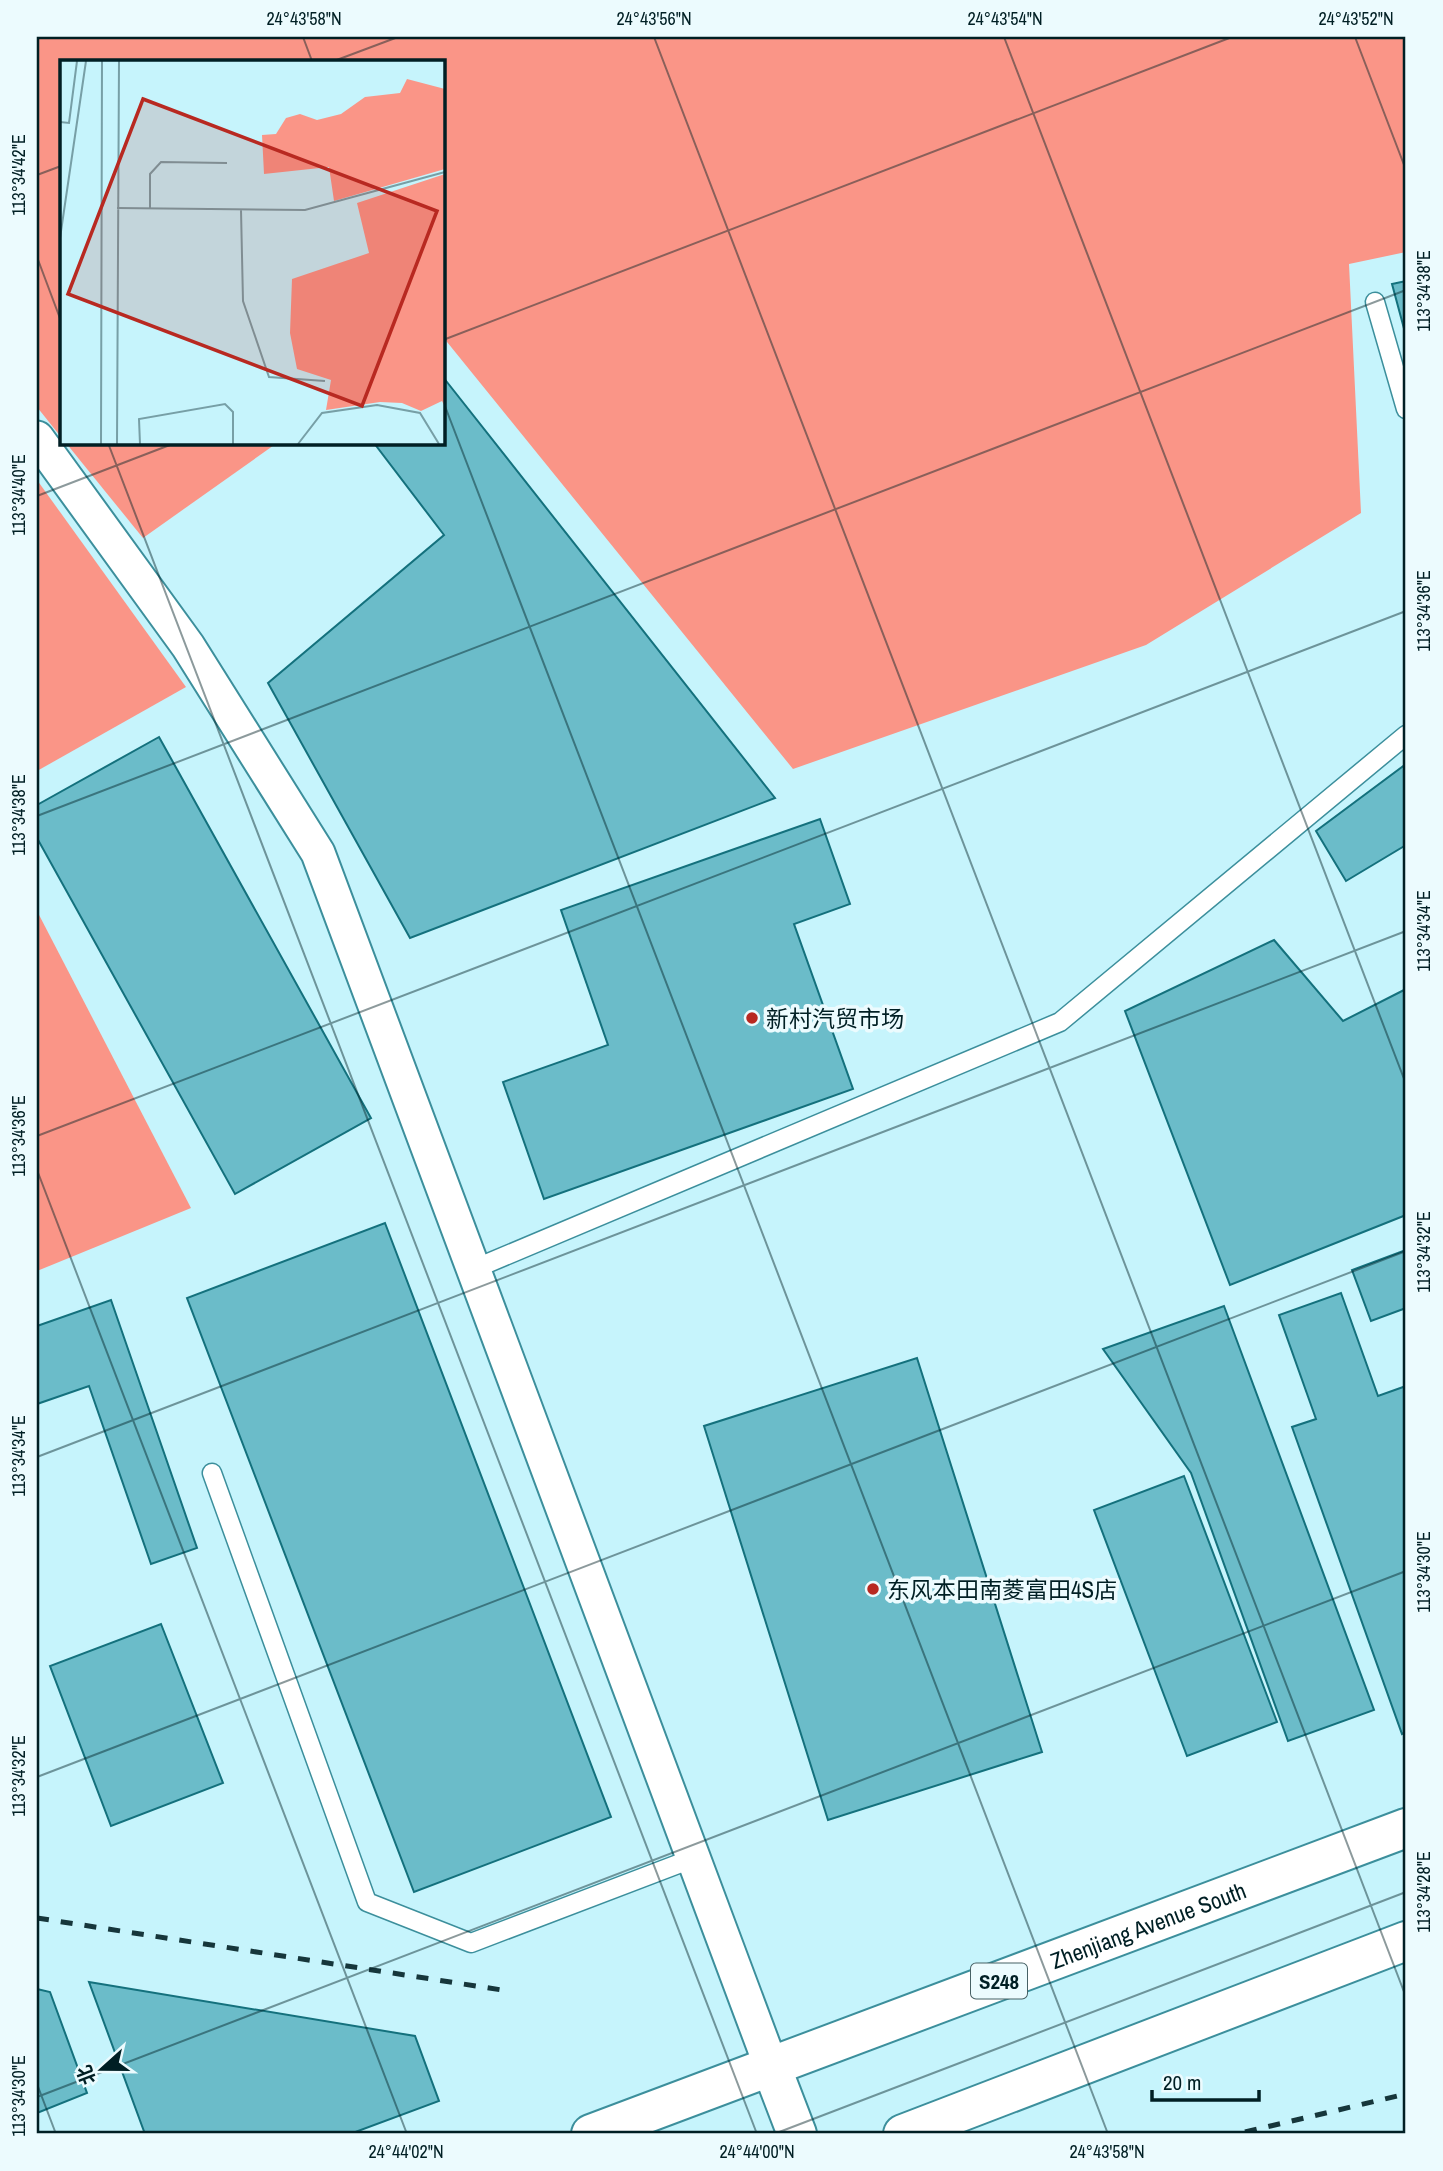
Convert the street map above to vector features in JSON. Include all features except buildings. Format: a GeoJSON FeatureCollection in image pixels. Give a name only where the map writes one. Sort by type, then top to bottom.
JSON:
{"type":"FeatureCollection","features":[{"type":"Feature","properties":{"kind":"main road","name":"Zhenjiang Avenue South"},"geometry":{"type":"LineString","coordinates":[[591,2134],[1406,1828]]}},
{"type":"Feature","properties":{"kind":"main road"},"geometry":{"type":"LineString","coordinates":[[902,2134],[1406,1941]]}},
{"type":"Feature","properties":{"kind":"main road"},"geometry":{"type":"LineString","coordinates":[[771,2066],[797,2134]]}},
{"type":"Feature","properties":{"kind":"street"},"geometry":{"type":"LineString","coordinates":[[37,438],[188,646],[318,853],[771,2066]]}},
{"type":"Feature","properties":{"kind":"lane"},"geometry":{"type":"LineString","coordinates":[[1375,302],[1406,409]]}},
{"type":"Feature","properties":{"kind":"lane"},"geometry":{"type":"LineString","coordinates":[[474,1269],[1060,1022],[1406,735]]}},
{"type":"Feature","properties":{"kind":"lane"},"geometry":{"type":"LineString","coordinates":[[212,1473],[367,1902],[471,1943],[694,1858]]}},
{"type":"Feature","properties":{"kind":"shaded area"},"geometry":{"type":"Polygon","coordinates":[[[37,37],[1406,37],[1406,252],[1349,264],[1361,513],[1146,645],[793,769],[444,338],[444,60],[60,60],[60,436],[37,407],[37,37]]]}},
{"type":"Feature","properties":{"kind":"shaded area"},"geometry":{"type":"Polygon","coordinates":[[[67,444],[276,444],[143,538],[67,444]]]}},
{"type":"Feature","properties":{"kind":"shaded area"},"geometry":{"type":"Polygon","coordinates":[[[37,480],[186,687],[37,771],[37,480]]]}},
{"type":"Feature","properties":{"kind":"shaded area"},"geometry":{"type":"Polygon","coordinates":[[[37,911],[191,1208],[37,1271],[37,911]]]}},
{"type":"Feature","properties":{"kind":"railway"},"geometry":{"type":"LineString","coordinates":[[37,1918],[502,1990]]}},
{"type":"Feature","properties":{"kind":"railway"},"geometry":{"type":"LineString","coordinates":[[1245,2132],[1406,2094]]}},
{"type":"Feature","properties":{"kind":"place","name":"新村汽贸市场"},"geometry":{"type":"Point","coordinates":[752,1018]}},
{"type":"Feature","properties":{"kind":"place","name":"东风本田南菱富田4S店"},"geometry":{"type":"Point","coordinates":[873,1589]}}]}
